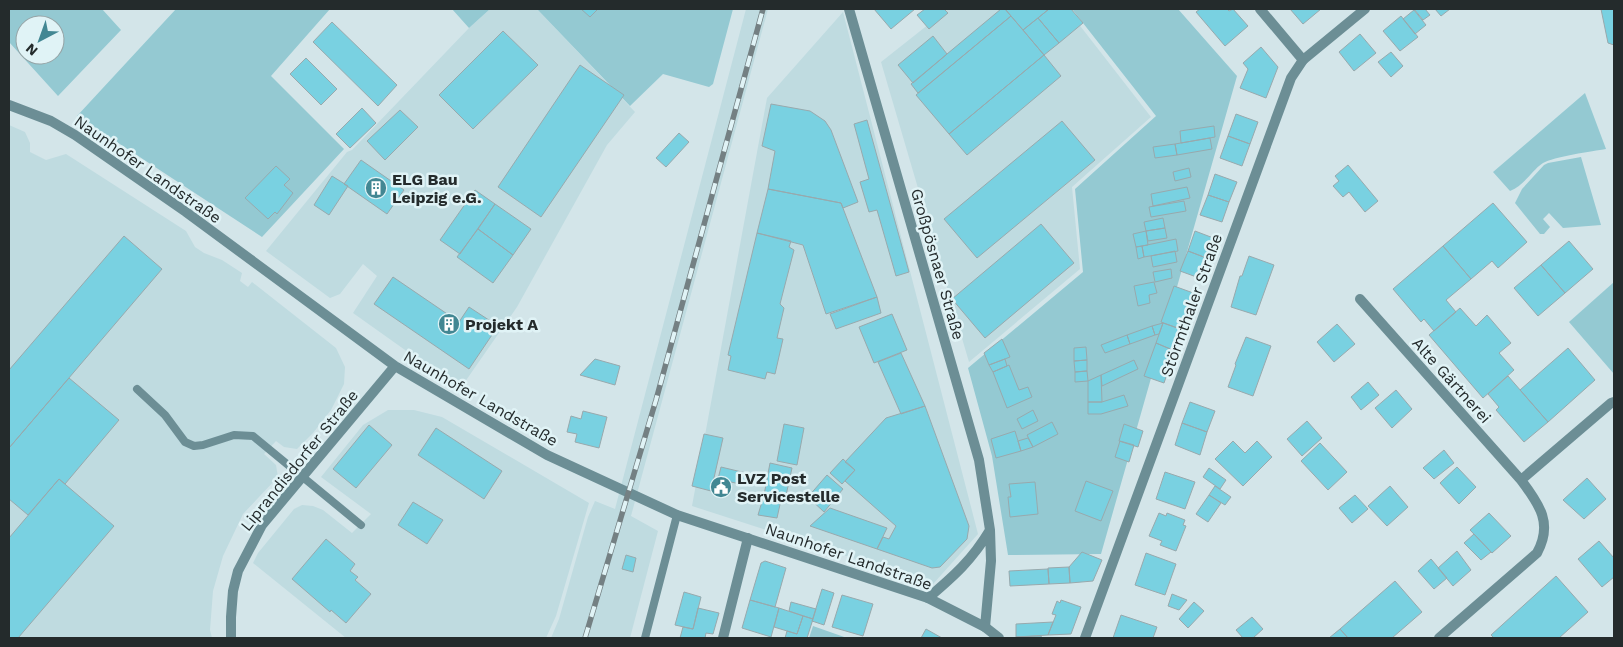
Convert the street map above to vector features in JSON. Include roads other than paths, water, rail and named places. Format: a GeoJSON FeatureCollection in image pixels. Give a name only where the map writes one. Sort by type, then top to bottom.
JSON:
{"type":"FeatureCollection","features":[{"type":"Feature","properties":{"kind":"street","name":"Großpösnaer Straße"},"geometry":{"type":"LineString","coordinates":[[849,9],[979,460],[990,530],[991,561],[985,627]]}},
{"type":"Feature","properties":{"kind":"street"},"geometry":{"type":"LineString","coordinates":[[1260,9],[1303,60]]}},
{"type":"Feature","properties":{"kind":"street","name":"Störmthaler Straße"},"geometry":{"type":"LineString","coordinates":[[1085,638],[1291,78],[1303,60],[1365,9]]}},
{"type":"Feature","properties":{"kind":"street","name":"Naunhofer Landstraße"},"geometry":{"type":"LineString","coordinates":[[9,105],[51,121],[75,135],[186,212],[395,366],[547,454],[677,515],[928,598],[985,627],[999,638]]}},
{"type":"Feature","properties":{"kind":"street","name":"Alte Gärtnerei"},"geometry":{"type":"LineString","coordinates":[[1360,299],[1521,480],[1536,500],[1543,515],[1544,541],[1537,553],[1439,638]]}},
{"type":"Feature","properties":{"kind":"street","name":"Liprandisdorfer Straße"},"geometry":{"type":"LineString","coordinates":[[231,638],[233,591],[238,571],[262,525],[395,366]]}},
{"type":"Feature","properties":{"kind":"street"},"geometry":{"type":"LineString","coordinates":[[1521,480],[1611,402],[1614,402]]}},
{"type":"Feature","properties":{"kind":"street"},"geometry":{"type":"LineString","coordinates":[[928,598],[957,574],[978,550],[990,530]]}},
{"type":"Feature","properties":{"kind":"street"},"geometry":{"type":"LineString","coordinates":[[723,638],[748,538]]}},
{"type":"Feature","properties":{"kind":"lane"},"geometry":{"type":"LineString","coordinates":[[137,389],[165,415],[185,442],[194,446],[234,436],[253,436],[303,475],[361,525]]}},
{"type":"Feature","properties":{"kind":"lane"},"geometry":{"type":"LineString","coordinates":[[645,638],[677,515]]}},
{"type":"Feature","properties":{"kind":"railway"},"geometry":{"type":"LineString","coordinates":[[585,638],[656,400],[763,9]]}},
{"type":"Feature","properties":{"kind":"place","name":"ELG Bau Leipzig e.G."},"geometry":{"type":"Point","coordinates":[376,188]}},
{"type":"Feature","properties":{"kind":"place","name":"Projekt A"},"geometry":{"type":"Point","coordinates":[449,324]}},
{"type":"Feature","properties":{"kind":"place","name":"LVZ Post Servicestelle"},"geometry":{"type":"Point","coordinates":[721,487]}}]}
